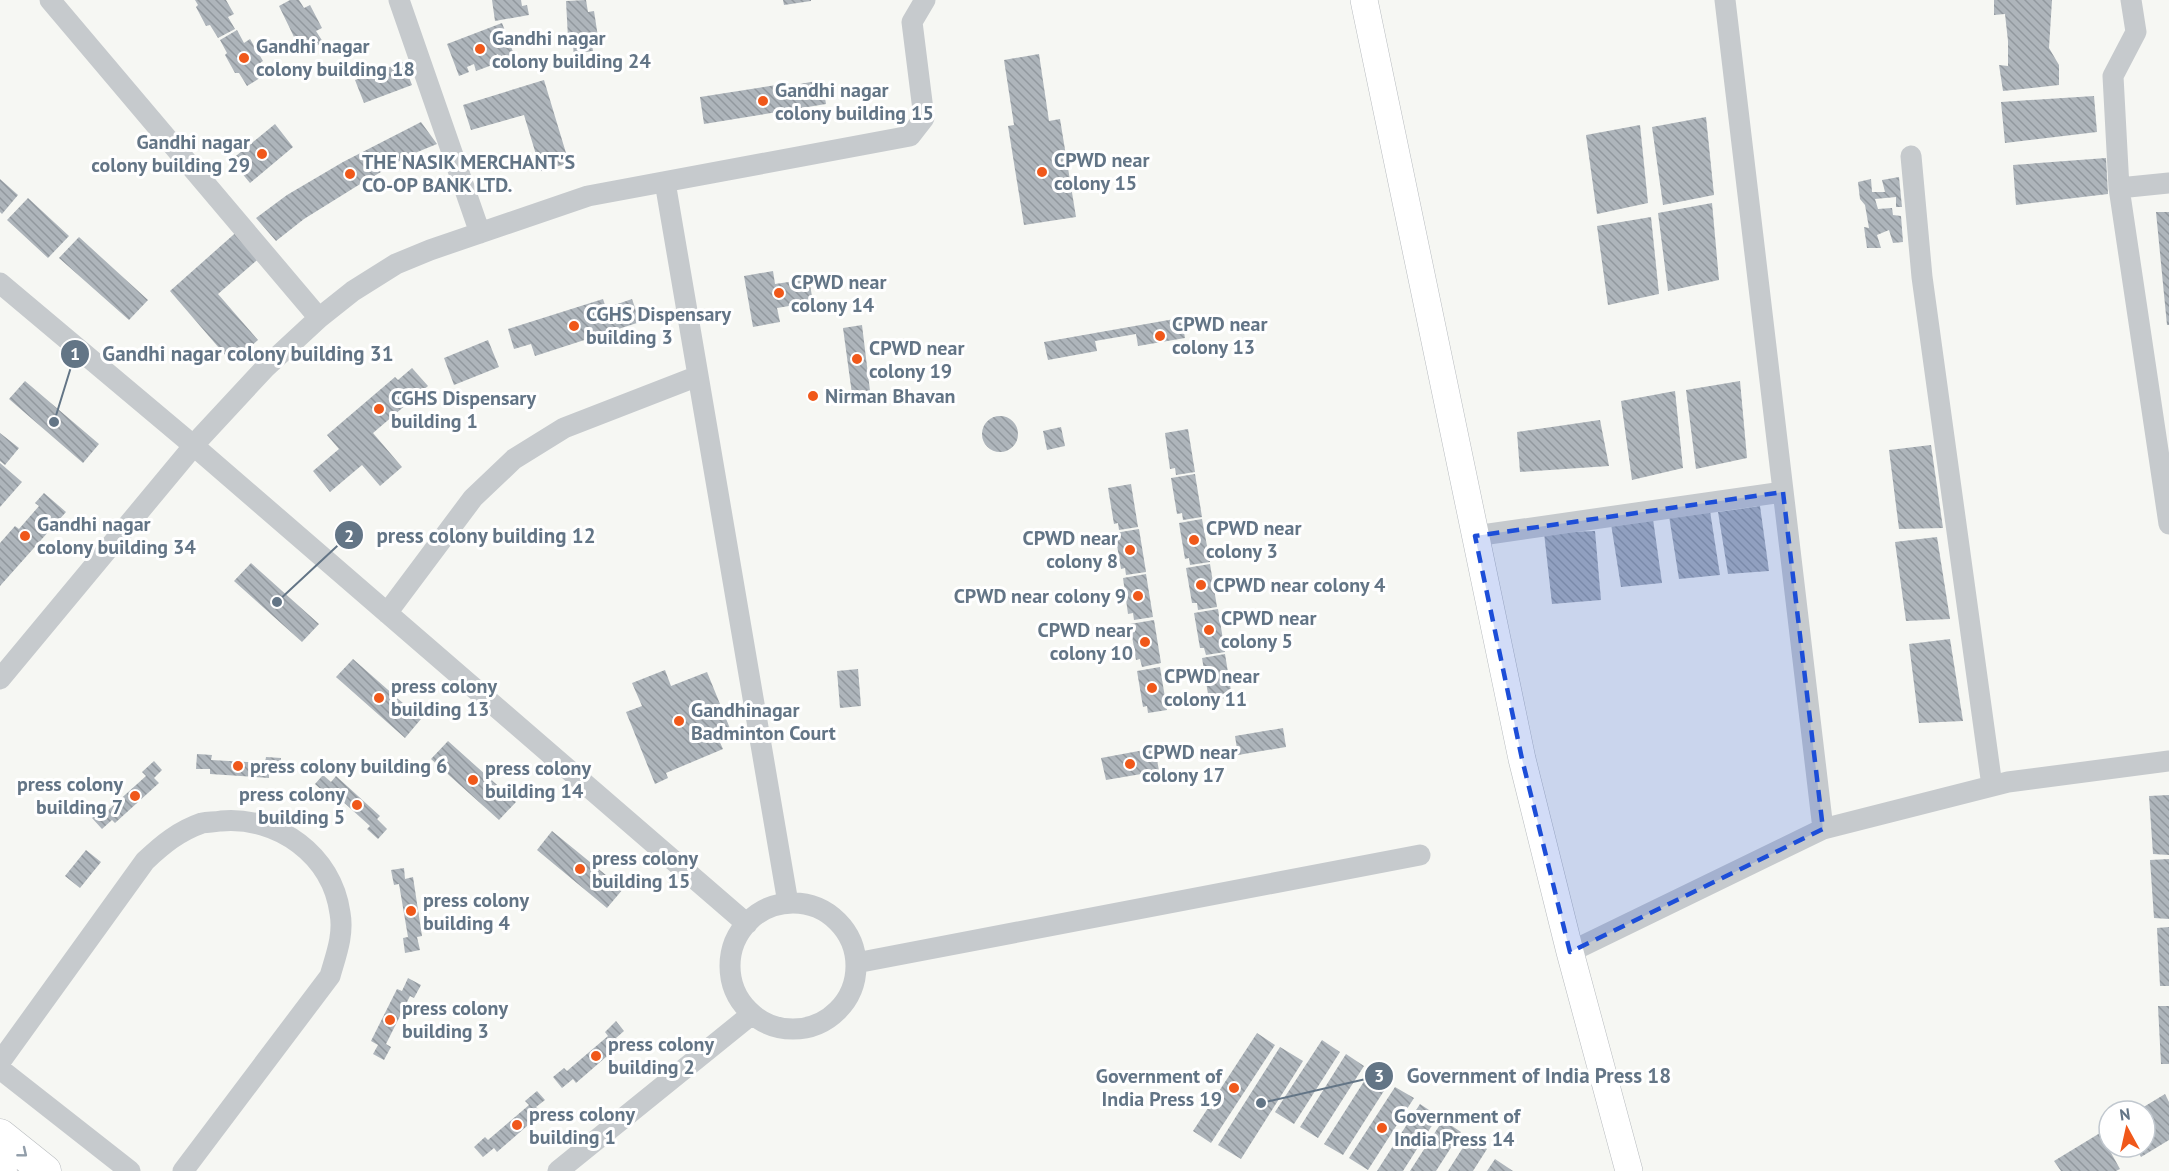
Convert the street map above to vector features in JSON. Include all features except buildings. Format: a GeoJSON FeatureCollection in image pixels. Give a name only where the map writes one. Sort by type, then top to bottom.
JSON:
{"type":"FeatureCollection","features":[{"type":"Feature","properties":{"kind":"highway"},"geometry":{"type":"LineString","coordinates":[[0,1134],[45,1171]]}},
{"type":"Feature","properties":{"kind":"main road"},"geometry":{"type":"LineString","coordinates":[[1364,0],[1522,759],[1570,952],[1629,1171]]}},
{"type":"Feature","properties":{"kind":"street"},"geometry":{"type":"LineString","coordinates":[[50,0],[319,318]]}},
{"type":"Feature","properties":{"kind":"street"},"geometry":{"type":"LineString","coordinates":[[399,0],[480,233]]}},
{"type":"Feature","properties":{"kind":"street"},"geometry":{"type":"LineString","coordinates":[[4,666],[194,446],[265,368],[319,318],[353,291],[396,264],[430,250],[588,196],[910,136],[924,118],[912,22],[925,0]]}},
{"type":"Feature","properties":{"kind":"street"},"geometry":{"type":"LineString","coordinates":[[1725,0],[1823,830]]}},
{"type":"Feature","properties":{"kind":"street"},"geometry":{"type":"LineString","coordinates":[[2131,0],[2136,32],[2113,76],[2119,188],[2169,524]]}},
{"type":"Feature","properties":{"kind":"street"},"geometry":{"type":"LineString","coordinates":[[1911,156],[1924,289],[1992,786]]}},
{"type":"Feature","properties":{"kind":"street"},"geometry":{"type":"LineString","coordinates":[[665,182],[788,903]]}},
{"type":"Feature","properties":{"kind":"street"},"geometry":{"type":"LineString","coordinates":[[2119,188],[2169,183]]}},
{"type":"Feature","properties":{"kind":"street"},"geometry":{"type":"LineString","coordinates":[[0,284],[194,446],[747,924]]}},
{"type":"Feature","properties":{"kind":"street"},"geometry":{"type":"LineString","coordinates":[[387,614],[473,498],[514,459],[564,428],[698,376]]}},
{"type":"Feature","properties":{"kind":"street"},"geometry":{"type":"LineString","coordinates":[[1475,536],[1783,492]]}},
{"type":"Feature","properties":{"kind":"street"},"geometry":{"type":"LineString","coordinates":[[1570,952],[1823,830],[2008,782],[2169,761]]}},
{"type":"Feature","properties":{"kind":"street"},"geometry":{"type":"LineString","coordinates":[[0,1062],[145,861],[169,839],[203,823],[238,819],[259,823],[284,833],[310,852],[324,869],[335,892],[340,914],[341,940],[333,967],[330,976],[309,1005],[183,1171]]}},
{"type":"Feature","properties":{"kind":"street"},"geometry":{"type":"LineString","coordinates":[[856,963],[1420,855]]}},
{"type":"Feature","properties":{"kind":"street"},"geometry":{"type":"LineString","coordinates":[[788,903],[811,905],[829,914],[848,933],[856,956],[855,981],[847,1000],[824,1022],[793,1029],[773,1026],[752,1014],[737,996],[730,975],[730,958],[740,931],[747,924],[757,914],[788,903]]}},
{"type":"Feature","properties":{"kind":"street"},"geometry":{"type":"LineString","coordinates":[[558,1171],[752,1014]]}},
{"type":"Feature","properties":{"kind":"street"},"geometry":{"type":"LineString","coordinates":[[0,1069],[130,1171]]}},
{"type":"Feature","properties":{"kind":"highlighted area"},"geometry":{"type":"Polygon","coordinates":[[[1783,492],[1823,829],[1570,952],[1522,759],[1475,536],[1783,492]]]}},
{"type":"Feature","properties":{"kind":"place","name":"Gandhi nagar colony building 24"},"geometry":{"type":"Point","coordinates":[480,49]}},
{"type":"Feature","properties":{"kind":"place","name":"Gandhi nagar colony building 18"},"geometry":{"type":"Point","coordinates":[244,58]}},
{"type":"Feature","properties":{"kind":"place","name":"Gandhi nagar colony building 15"},"geometry":{"type":"Point","coordinates":[763,101]}},
{"type":"Feature","properties":{"kind":"place","name":"Gandhi nagar colony building 29"},"geometry":{"type":"Point","coordinates":[262,154]}},
{"type":"Feature","properties":{"kind":"place","name":"CPWD near colony 15"},"geometry":{"type":"Point","coordinates":[1042,172]}},
{"type":"Feature","properties":{"kind":"place","name":"THE NASIK MERCHANT'S CO-OP BANK LTD."},"geometry":{"type":"Point","coordinates":[350,174]}},
{"type":"Feature","properties":{"kind":"place","name":"CPWD near colony 14"},"geometry":{"type":"Point","coordinates":[779,293]}},
{"type":"Feature","properties":{"kind":"place","name":"CGHS Dispensary building 3"},"geometry":{"type":"Point","coordinates":[574,326]}},
{"type":"Feature","properties":{"kind":"place","name":"CPWD near colony 13"},"geometry":{"type":"Point","coordinates":[1160,336]}},
{"type":"Feature","properties":{"kind":"place","name":"CPWD near colony 19"},"geometry":{"type":"Point","coordinates":[857,359]}},
{"type":"Feature","properties":{"kind":"place","name":"Nirman Bhavan"},"geometry":{"type":"Point","coordinates":[813,396]}},
{"type":"Feature","properties":{"kind":"place","name":"CGHS Dispensary building 1"},"geometry":{"type":"Point","coordinates":[379,409]}},
{"type":"Feature","properties":{"kind":"place","name":"Gandhi nagar colony building 31"},"geometry":{"type":"Point","coordinates":[54,422]}},
{"type":"Feature","properties":{"kind":"place","name":"Gandhi nagar colony building 34"},"geometry":{"type":"Point","coordinates":[25,536]}},
{"type":"Feature","properties":{"kind":"place","name":"CPWD near colony 3"},"geometry":{"type":"Point","coordinates":[1194,540]}},
{"type":"Feature","properties":{"kind":"place","name":"CPWD near colony 8"},"geometry":{"type":"Point","coordinates":[1130,550]}},
{"type":"Feature","properties":{"kind":"place","name":"CPWD near colony 4"},"geometry":{"type":"Point","coordinates":[1201,585]}},
{"type":"Feature","properties":{"kind":"place","name":"CPWD near colony 9"},"geometry":{"type":"Point","coordinates":[1138,596]}},
{"type":"Feature","properties":{"kind":"place","name":"press colony building 12"},"geometry":{"type":"Point","coordinates":[277,602]}},
{"type":"Feature","properties":{"kind":"place","name":"CPWD near colony 5"},"geometry":{"type":"Point","coordinates":[1209,630]}},
{"type":"Feature","properties":{"kind":"place","name":"CPWD near colony 10"},"geometry":{"type":"Point","coordinates":[1145,642]}},
{"type":"Feature","properties":{"kind":"place","name":"CPWD near colony 11"},"geometry":{"type":"Point","coordinates":[1152,688]}},
{"type":"Feature","properties":{"kind":"place","name":"press colony building 13"},"geometry":{"type":"Point","coordinates":[379,698]}},
{"type":"Feature","properties":{"kind":"place","name":"Gandhinagar Badminton Court"},"geometry":{"type":"Point","coordinates":[679,721]}},
{"type":"Feature","properties":{"kind":"place","name":"CPWD near colony 17"},"geometry":{"type":"Point","coordinates":[1130,764]}},
{"type":"Feature","properties":{"kind":"place","name":"press colony building 6"},"geometry":{"type":"Point","coordinates":[238,766]}},
{"type":"Feature","properties":{"kind":"place","name":"press colony building 14"},"geometry":{"type":"Point","coordinates":[473,780]}},
{"type":"Feature","properties":{"kind":"place","name":"press colony building 7"},"geometry":{"type":"Point","coordinates":[135,796]}},
{"type":"Feature","properties":{"kind":"place","name":"press colony building 5"},"geometry":{"type":"Point","coordinates":[357,805]}},
{"type":"Feature","properties":{"kind":"place","name":"press colony building 15"},"geometry":{"type":"Point","coordinates":[580,869]}},
{"type":"Feature","properties":{"kind":"place","name":"press colony building 4"},"geometry":{"type":"Point","coordinates":[411,911]}},
{"type":"Feature","properties":{"kind":"place","name":"press colony building 3"},"geometry":{"type":"Point","coordinates":[390,1020]}},
{"type":"Feature","properties":{"kind":"place","name":"press colony building 2"},"geometry":{"type":"Point","coordinates":[596,1056]}},
{"type":"Feature","properties":{"kind":"place","name":"Government of India Press 19"},"geometry":{"type":"Point","coordinates":[1234,1088]}},
{"type":"Feature","properties":{"kind":"place","name":"Government of India Press 18"},"geometry":{"type":"Point","coordinates":[1261,1103]}},
{"type":"Feature","properties":{"kind":"place","name":"press colony building 1"},"geometry":{"type":"Point","coordinates":[517,1125]}},
{"type":"Feature","properties":{"kind":"place","name":"Government of India Press 14"},"geometry":{"type":"Point","coordinates":[1382,1128]}}]}
